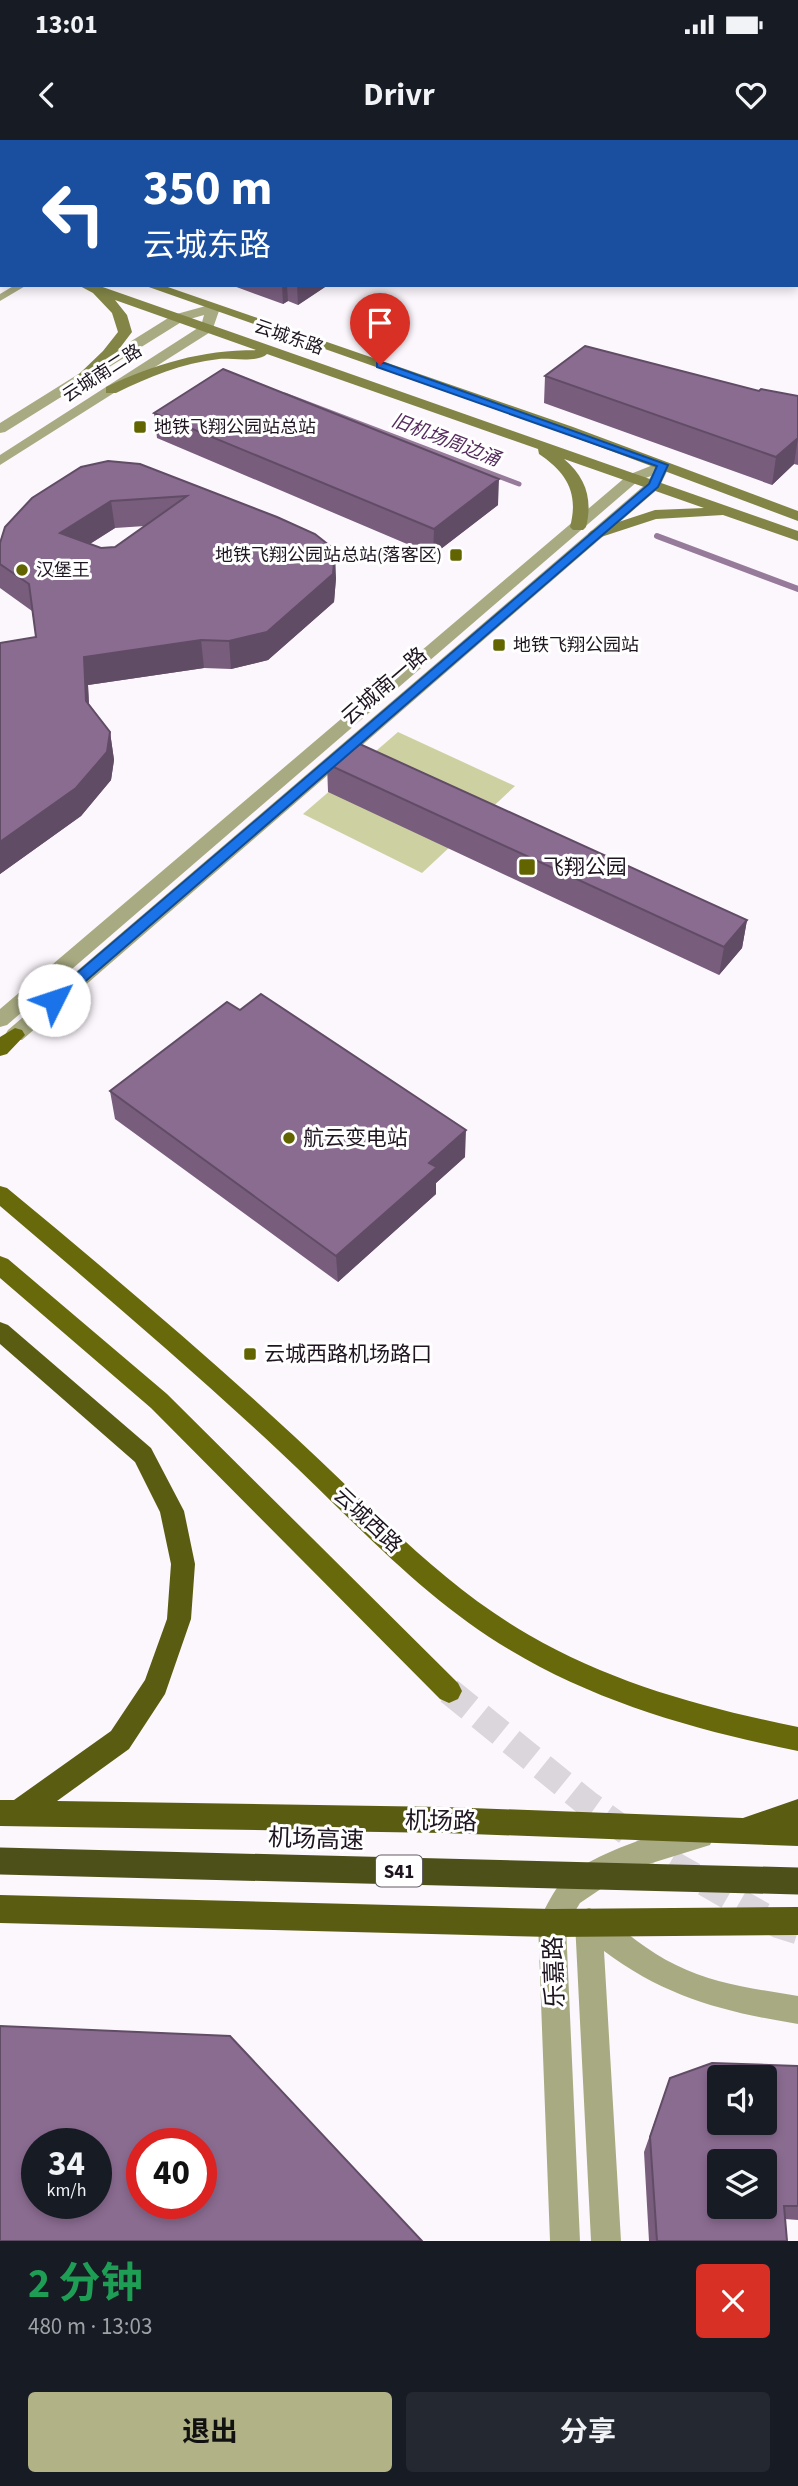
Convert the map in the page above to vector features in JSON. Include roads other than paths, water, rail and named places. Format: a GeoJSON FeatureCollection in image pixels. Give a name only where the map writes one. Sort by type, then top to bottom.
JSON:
{"type":"FeatureCollection","features":[{"type":"Feature","properties":{"kind":"highway"},"geometry":{"type":"LineString","coordinates":[[0,1331],[143,1455],[172,1511],[183,1564],[179,1619],[156,1686],[120,1740],[9,1813]]}},
{"type":"Feature","properties":{"kind":"highway"},"geometry":{"type":"LineString","coordinates":[[741,1830],[798,1812]]}},
{"type":"Feature","properties":{"kind":"highway","name":"机场路"},"geometry":{"type":"LineString","coordinates":[[9,1813],[444,1820],[798,1833]]}},
{"type":"Feature","properties":{"kind":"highway","name":"机场高速"},"geometry":{"type":"LineString","coordinates":[[0,1861],[798,1881]]}},
{"type":"Feature","properties":{"kind":"highway"},"geometry":{"type":"LineString","coordinates":[[0,1909],[552,1923],[798,1921]]}},
{"type":"Feature","properties":{"kind":"main road","name":"云城东路"},"geometry":{"type":"LineString","coordinates":[[88,287],[798,536]]}},
{"type":"Feature","properties":{"kind":"main road"},"geometry":{"type":"LineString","coordinates":[[82,379],[108,354],[125,332],[123,320],[116,308],[88,287]]}},
{"type":"Feature","properties":{"kind":"main road","name":"云城东路"},"geometry":{"type":"LineString","coordinates":[[155,287],[568,430],[798,516]]}},
{"type":"Feature","properties":{"kind":"main road"},"geometry":{"type":"LineString","coordinates":[[111,390],[154,369],[189,358],[235,353],[279,354]]}},
{"type":"Feature","properties":{"kind":"main road"},"geometry":{"type":"LineString","coordinates":[[550,448],[574,443],[574,436],[568,430]]}},
{"type":"Feature","properties":{"kind":"main road"},"geometry":{"type":"LineString","coordinates":[[517,438],[548,453],[578,483],[584,503],[578,527]]}},
{"type":"Feature","properties":{"kind":"main road"},"geometry":{"type":"LineString","coordinates":[[596,534],[655,515],[733,512]]}},
{"type":"Feature","properties":{"kind":"main road"},"geometry":{"type":"LineString","coordinates":[[0,1049],[15,1035]]}},
{"type":"Feature","properties":{"kind":"main road","name":"云城西路"},"geometry":{"type":"LineString","coordinates":[[0,1194],[164,1331],[445,1593],[506,1633],[567,1667],[662,1705],[730,1726],[798,1739]]}},
{"type":"Feature","properties":{"kind":"main road"},"geometry":{"type":"LineString","coordinates":[[0,1265],[159,1401],[449,1691]]}},
{"type":"Feature","properties":{"kind":"street"},"geometry":{"type":"LineString","coordinates":[[0,298],[19,287]]}},
{"type":"Feature","properties":{"kind":"street"},"geometry":{"type":"LineString","coordinates":[[207,328],[214,308]]}},
{"type":"Feature","properties":{"kind":"street","name":"云城南二路"},"geometry":{"type":"LineString","coordinates":[[0,429],[178,318],[214,308]]}},
{"type":"Feature","properties":{"kind":"street","name":"云城南二路"},"geometry":{"type":"LineString","coordinates":[[0,461],[207,328]]}},
{"type":"Feature","properties":{"kind":"street"},"geometry":{"type":"LineString","coordinates":[[49,398],[66,396],[76,399],[78,411]]}},
{"type":"Feature","properties":{"kind":"street"},"geometry":{"type":"LineString","coordinates":[[578,527],[633,478],[663,465]]}},
{"type":"Feature","properties":{"kind":"street","name":"云城南一路"},"geometry":{"type":"LineString","coordinates":[[15,1035],[654,485],[663,465]]}},
{"type":"Feature","properties":{"kind":"street","name":"云城南一路"},"geometry":{"type":"LineString","coordinates":[[0,1020],[578,527]]}},
{"type":"Feature","properties":{"kind":"street","name":"乐嘉路"},"geometry":{"type":"LineString","coordinates":[[565,2241],[552,1923],[570,1894],[607,1868],[635,1854],[680,1840],[741,1830]]}},
{"type":"Feature","properties":{"kind":"street"},"geometry":{"type":"LineString","coordinates":[[589,1922],[664,1975],[707,1991],[758,2004],[798,2010]]}},
{"type":"Feature","properties":{"kind":"street","name":"乐嘉路"},"geometry":{"type":"LineString","coordinates":[[589,1922],[606,2241]]}},
{"type":"Feature","properties":{"kind":"waterway","name":"旧机场周边涌"},"geometry":{"type":"LineString","coordinates":[[285,395],[519,484]]}},
{"type":"Feature","properties":{"kind":"waterway","name":"旧机场周边涌"},"geometry":{"type":"LineString","coordinates":[[657,536],[798,589]]}},
{"type":"Feature","properties":{"kind":"tunnel"},"geometry":{"type":"LineString","coordinates":[[449,1691],[588,1804],[669,1862],[779,1925],[798,1931]]}},
{"type":"Feature","properties":{"kind":"place","name":"地铁飞翔公园站总站"},"geometry":{"type":"Point","coordinates":[140,427]}},
{"type":"Feature","properties":{"kind":"place","name":"地铁飞翔公园站总站(落客区)"},"geometry":{"type":"Point","coordinates":[456,555]}},
{"type":"Feature","properties":{"kind":"place","name":"汉堡王"},"geometry":{"type":"Point","coordinates":[22,570]}},
{"type":"Feature","properties":{"kind":"place","name":"地铁飞翔公园站"},"geometry":{"type":"Point","coordinates":[499,645]}},
{"type":"Feature","properties":{"kind":"place","name":"飞翔公园"},"geometry":{"type":"Point","coordinates":[527,867]}},
{"type":"Feature","properties":{"kind":"place","name":"航云变电站"},"geometry":{"type":"Point","coordinates":[289,1138]}},
{"type":"Feature","properties":{"kind":"place","name":"云城西路机场路口"},"geometry":{"type":"Point","coordinates":[250,1354]}}]}
